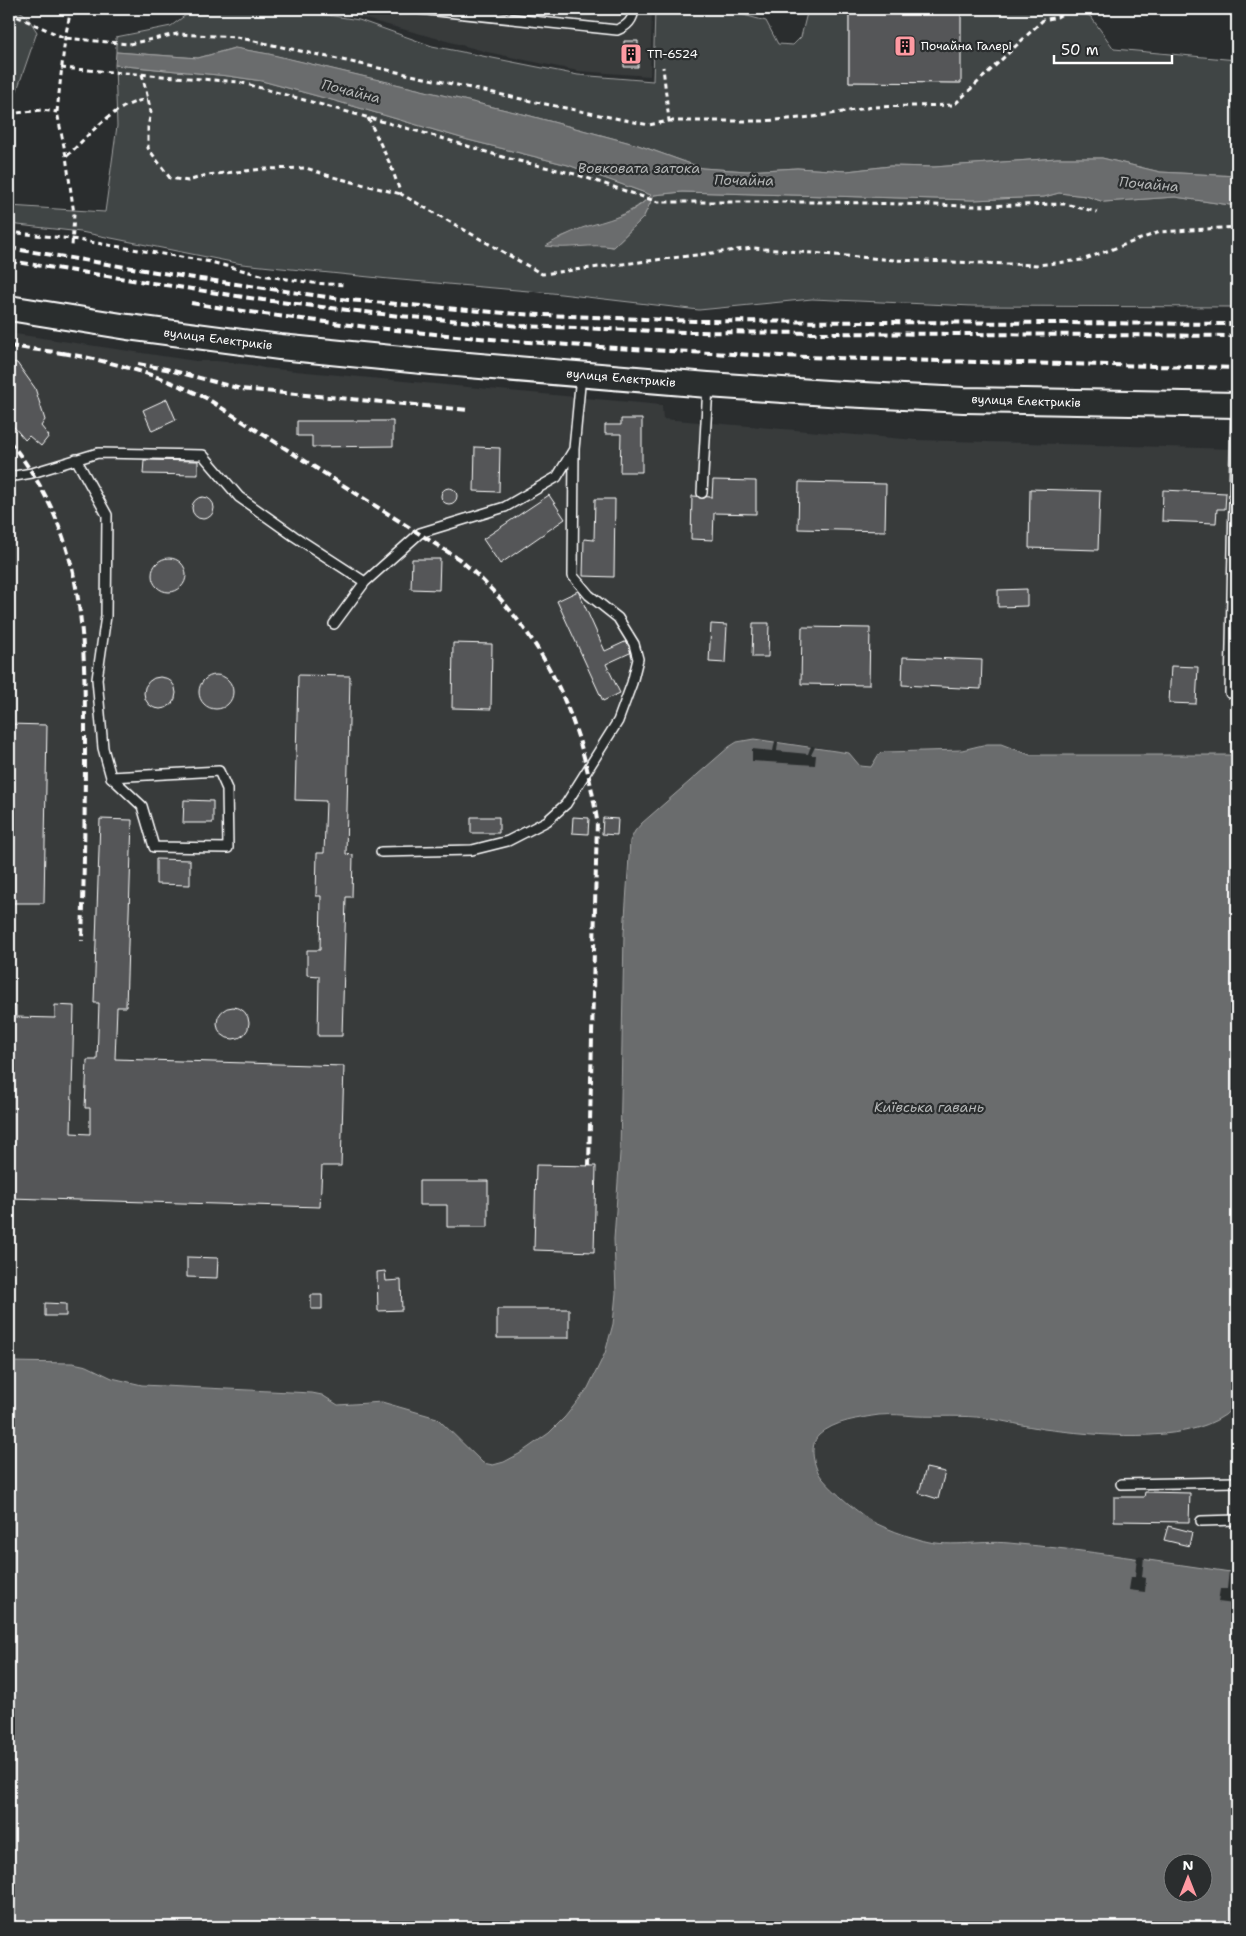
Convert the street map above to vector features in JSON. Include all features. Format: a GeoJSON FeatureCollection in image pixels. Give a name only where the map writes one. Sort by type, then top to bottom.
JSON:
{"type":"FeatureCollection","features":[{"type":"Feature","properties":{"kind":"street","name":"вулиця Електриків"},"geometry":{"type":"LineString","coordinates":[[9,308],[128,327],[280,347],[708,385],[964,400],[1237,406]]}},
{"type":"Feature","properties":{"kind":"lane"},"geometry":{"type":"LineString","coordinates":[[418,9],[617,30],[625,28],[631,21],[634,9]]}},
{"type":"Feature","properties":{"kind":"lane"},"geometry":{"type":"LineString","coordinates":[[381,852],[472,850],[508,841],[547,821],[566,804],[618,721],[632,683],[638,659],[634,644],[618,618],[589,595],[574,576],[574,449],[581,374]]}},
{"type":"Feature","properties":{"kind":"lane"},"geometry":{"type":"LineString","coordinates":[[702,493],[708,385]]}},
{"type":"Feature","properties":{"kind":"lane"},"geometry":{"type":"LineString","coordinates":[[1230,693],[1237,406]]}},
{"type":"Feature","properties":{"kind":"lane"},"geometry":{"type":"LineString","coordinates":[[334,624],[365,582],[420,533],[505,507],[558,476],[574,449]]}},
{"type":"Feature","properties":{"kind":"lane"},"geometry":{"type":"LineString","coordinates":[[9,477],[32,473],[98,453],[203,455],[240,497],[294,536],[365,582]]}},
{"type":"Feature","properties":{"kind":"lane"},"geometry":{"type":"LineString","coordinates":[[76,459],[107,516],[106,616],[97,679],[103,748],[111,777],[142,806],[154,847],[228,848],[227,789],[219,770],[111,777]]}},
{"type":"Feature","properties":{"kind":"lane"},"geometry":{"type":"LineString","coordinates":[[1121,1484],[1237,1482]]}},
{"type":"Feature","properties":{"kind":"lane"},"geometry":{"type":"LineString","coordinates":[[1201,1521],[1237,1520]]}},
{"type":"Feature","properties":{"kind":"path"},"geometry":{"type":"LineString","coordinates":[[71,9],[65,38],[57,112],[66,156],[74,214],[72,247]]}},
{"type":"Feature","properties":{"kind":"path"},"geometry":{"type":"LineString","coordinates":[[9,13],[65,38],[129,44],[177,34],[236,37],[526,100],[649,124],[669,121],[763,121],[813,117],[873,107],[954,105],[1043,20],[1057,17],[1071,9]]}},
{"type":"Feature","properties":{"kind":"path"},"geometry":{"type":"LineString","coordinates":[[663,67],[669,121]]}},
{"type":"Feature","properties":{"kind":"path"},"geometry":{"type":"LineString","coordinates":[[61,68],[239,82],[435,136],[506,158],[575,174],[658,202],[828,202],[970,206],[1065,204],[1097,212]]}},
{"type":"Feature","properties":{"kind":"path"},"geometry":{"type":"LineString","coordinates":[[142,74],[151,112],[148,127],[148,148],[170,178],[188,181],[207,175],[264,169],[306,168],[333,177],[401,194],[542,274],[753,248],[894,260],[1038,265],[1082,260],[1160,232],[1237,227]]}},
{"type":"Feature","properties":{"kind":"path"},"geometry":{"type":"LineString","coordinates":[[66,156],[106,118],[135,101],[148,99]]}},
{"type":"Feature","properties":{"kind":"path"},"geometry":{"type":"LineString","coordinates":[[9,114],[41,110],[57,112]]}},
{"type":"Feature","properties":{"kind":"path"},"geometry":{"type":"LineString","coordinates":[[368,117],[391,166],[401,194]]}},
{"type":"Feature","properties":{"kind":"path"},"geometry":{"type":"LineString","coordinates":[[9,232],[81,240],[211,262],[261,274],[313,283],[346,285]]}},
{"type":"Feature","properties":{"kind":"shaded area"},"geometry":{"type":"Polygon","coordinates":[[[9,9],[23,13],[37,32],[14,99],[9,124],[9,9]]]}},
{"type":"Feature","properties":{"kind":"shaded area"},"geometry":{"type":"Polygon","coordinates":[[[194,9],[289,9],[359,20],[432,46],[578,75],[653,81],[655,9],[737,9],[740,14],[766,21],[778,44],[793,45],[801,37],[808,9],[849,9],[849,82],[960,83],[961,9],[1078,9],[1091,17],[1114,49],[1237,60],[1237,176],[1160,172],[1102,158],[1057,158],[934,167],[890,166],[847,171],[797,168],[747,171],[702,168],[638,145],[527,115],[268,54],[234,48],[198,58],[116,52],[116,37],[171,26],[194,9]]]}},
{"type":"Feature","properties":{"kind":"shaded area"},"geometry":{"type":"Polygon","coordinates":[[[320,9],[652,9],[650,76],[578,71],[487,52],[336,11],[320,9]]]}},
{"type":"Feature","properties":{"kind":"shaded area"},"geometry":{"type":"Polygon","coordinates":[[[115,65],[262,81],[468,140],[568,165],[651,195],[631,210],[619,216],[558,238],[613,247],[643,218],[654,195],[682,192],[973,200],[1044,197],[1059,193],[1086,196],[1104,202],[1175,197],[1237,206],[1237,307],[973,306],[812,299],[699,310],[552,293],[242,264],[81,232],[9,224],[9,206],[105,212],[117,126],[115,65]]]}},
{"type":"Feature","properties":{"kind":"shaded area"},"geometry":{"type":"Polygon","coordinates":[[[9,333],[196,361],[217,361],[264,368],[662,405],[663,419],[917,440],[1237,449],[1237,755],[1030,755],[1001,744],[987,744],[963,750],[885,752],[879,754],[871,767],[865,767],[860,766],[854,758],[829,749],[775,741],[698,774],[642,823],[628,851],[624,933],[620,1153],[614,1239],[616,1293],[613,1324],[605,1353],[588,1388],[565,1417],[549,1433],[504,1462],[493,1465],[483,1463],[460,1440],[401,1407],[382,1402],[343,1405],[333,1403],[312,1393],[142,1385],[112,1378],[87,1366],[73,1363],[9,1362],[9,333]]]}},
{"type":"Feature","properties":{"kind":"shaded area"},"geometry":{"type":"Polygon","coordinates":[[[1237,1402],[1237,1573],[1144,1559],[1007,1543],[955,1544],[919,1540],[872,1522],[848,1503],[821,1477],[815,1464],[813,1450],[819,1435],[834,1427],[852,1420],[884,1415],[984,1418],[1043,1429],[1128,1435],[1225,1415],[1237,1402]]]}},
{"type":"Feature","properties":{"kind":"water","name":"Вовковата затока"},"geometry":{"type":"Polygon","coordinates":[[[235,48],[269,54],[527,115],[638,145],[702,168],[747,171],[797,168],[847,171],[890,166],[934,167],[1057,158],[1102,158],[1160,172],[1237,176],[1237,206],[1175,197],[1104,202],[1086,196],[1059,193],[1044,197],[973,200],[682,192],[654,195],[643,218],[613,247],[546,246],[577,230],[628,213],[651,195],[568,165],[468,140],[262,81],[115,65],[116,52],[198,58],[235,48]]]}},
{"type":"Feature","properties":{"kind":"water","name":"Київська гавань"},"geometry":{"type":"Polygon","coordinates":[[[754,739],[849,753],[860,766],[871,767],[879,754],[885,752],[962,750],[987,744],[1001,744],[1030,755],[1237,755],[1237,1402],[1225,1415],[1207,1424],[1186,1431],[1137,1436],[1087,1434],[1037,1428],[977,1417],[879,1415],[848,1421],[825,1430],[816,1440],[813,1457],[822,1478],[862,1515],[896,1532],[929,1542],[951,1544],[1009,1543],[1123,1556],[1237,1573],[1237,1927],[9,1927],[9,1362],[73,1363],[87,1366],[112,1378],[142,1385],[312,1393],[322,1395],[338,1405],[382,1402],[437,1418],[483,1463],[493,1465],[504,1462],[519,1454],[549,1433],[565,1417],[588,1388],[605,1353],[613,1324],[616,1293],[614,1239],[620,1153],[624,933],[630,841],[642,823],[737,742],[754,739]]]}},
{"type":"Feature","properties":{"kind":"pier"},"geometry":{"type":"Polygon","coordinates":[[[775,741],[778,742],[777,751],[808,754],[811,746],[815,747],[811,755],[816,755],[815,765],[752,761],[752,749],[773,751],[775,741]]]}},
{"type":"Feature","properties":{"kind":"pier"},"geometry":{"type":"Polygon","coordinates":[[[1137,1556],[1144,1557],[1142,1577],[1146,1578],[1145,1592],[1129,1590],[1131,1577],[1135,1577],[1137,1556]]]}},
{"type":"Feature","properties":{"kind":"pier"},"geometry":{"type":"Polygon","coordinates":[[[1229,1570],[1231,1570],[1230,1589],[1235,1590],[1234,1604],[1218,1602],[1220,1589],[1227,1589],[1229,1570]]]}},
{"type":"Feature","properties":{"kind":"building","name":"Почайна Галері"},"geometry":{"type":"Polygon","coordinates":[[[849,9],[961,9],[961,83],[849,82],[849,9]]]}},
{"type":"Feature","properties":{"kind":"building","name":"ТП-6524"},"geometry":{"type":"Polygon","coordinates":[[[624,41],[638,41],[638,67],[624,67],[624,41]]]}},
{"type":"Feature","properties":{"kind":"building"},"geometry":{"type":"Polygon","coordinates":[[[9,361],[17,363],[35,388],[45,420],[41,426],[49,436],[41,446],[29,436],[25,440],[9,421],[9,361]]]}},
{"type":"Feature","properties":{"kind":"building"},"geometry":{"type":"Polygon","coordinates":[[[167,399],[176,420],[152,431],[143,410],[167,399]]]}},
{"type":"Feature","properties":{"kind":"building"},"geometry":{"type":"Polygon","coordinates":[[[621,419],[642,419],[642,472],[620,472],[621,434],[605,434],[605,425],[621,425],[621,419]]]}},
{"type":"Feature","properties":{"kind":"building"},"geometry":{"type":"Polygon","coordinates":[[[297,421],[393,421],[393,446],[312,447],[312,436],[297,436],[297,421]]]}},
{"type":"Feature","properties":{"kind":"building"},"geometry":{"type":"Polygon","coordinates":[[[475,447],[500,448],[499,492],[474,491],[475,447]]]}},
{"type":"Feature","properties":{"kind":"building"},"geometry":{"type":"Polygon","coordinates":[[[144,460],[198,461],[198,475],[143,474],[144,460]]]}},
{"type":"Feature","properties":{"kind":"building"},"geometry":{"type":"Polygon","coordinates":[[[713,480],[756,481],[756,514],[714,513],[713,540],[691,539],[692,496],[712,497],[713,480]]]}},
{"type":"Feature","properties":{"kind":"building"},"geometry":{"type":"Polygon","coordinates":[[[799,482],[886,484],[885,531],[798,529],[799,482]]]}},
{"type":"Feature","properties":{"kind":"building"},"geometry":{"type":"Polygon","coordinates":[[[446,488],[452,488],[457,493],[455,502],[446,504],[441,499],[441,493],[446,488]]]}},
{"type":"Feature","properties":{"kind":"building"},"geometry":{"type":"Polygon","coordinates":[[[1030,489],[1100,491],[1098,550],[1029,548],[1030,489]]]}},
{"type":"Feature","properties":{"kind":"building"},"geometry":{"type":"Polygon","coordinates":[[[1163,490],[1226,493],[1225,509],[1217,509],[1216,523],[1162,521],[1163,490]]]}},
{"type":"Feature","properties":{"kind":"building"},"geometry":{"type":"Polygon","coordinates":[[[549,495],[565,519],[500,564],[483,539],[549,495]]]}},
{"type":"Feature","properties":{"kind":"building"},"geometry":{"type":"Polygon","coordinates":[[[199,497],[207,497],[214,504],[214,512],[207,519],[199,519],[192,512],[192,504],[199,497]]]}},
{"type":"Feature","properties":{"kind":"building"},"geometry":{"type":"Polygon","coordinates":[[[595,499],[615,499],[614,577],[583,576],[584,539],[594,540],[595,499]]]}},
{"type":"Feature","properties":{"kind":"building"},"geometry":{"type":"Polygon","coordinates":[[[169,558],[181,563],[186,575],[181,587],[169,592],[157,587],[152,575],[157,563],[169,558]]]}},
{"type":"Feature","properties":{"kind":"building"},"geometry":{"type":"Polygon","coordinates":[[[412,559],[440,559],[439,590],[411,589],[412,559]]]}},
{"type":"Feature","properties":{"kind":"building"},"geometry":{"type":"Polygon","coordinates":[[[1027,589],[1027,606],[998,607],[998,590],[1027,589]]]}},
{"type":"Feature","properties":{"kind":"building"},"geometry":{"type":"Polygon","coordinates":[[[578,591],[605,651],[627,641],[632,652],[606,664],[620,693],[603,701],[557,601],[578,591]]]}},
{"type":"Feature","properties":{"kind":"building"},"geometry":{"type":"Polygon","coordinates":[[[753,623],[769,623],[768,657],[752,657],[753,623]]]}},
{"type":"Feature","properties":{"kind":"building"},"geometry":{"type":"Polygon","coordinates":[[[711,624],[727,625],[725,663],[709,662],[711,624]]]}},
{"type":"Feature","properties":{"kind":"building"},"geometry":{"type":"Polygon","coordinates":[[[802,627],[870,628],[869,685],[801,684],[802,627]]]}},
{"type":"Feature","properties":{"kind":"building"},"geometry":{"type":"Polygon","coordinates":[[[453,643],[492,644],[491,709],[452,708],[453,643]]]}},
{"type":"Feature","properties":{"kind":"building"},"geometry":{"type":"Polygon","coordinates":[[[903,657],[982,660],[981,689],[902,685],[903,657]]]}},
{"type":"Feature","properties":{"kind":"building"},"geometry":{"type":"Polygon","coordinates":[[[1171,666],[1198,667],[1196,704],[1169,703],[1171,666]]]}},
{"type":"Feature","properties":{"kind":"building"},"geometry":{"type":"Polygon","coordinates":[[[216,675],[228,680],[233,692],[228,704],[216,709],[204,704],[199,692],[204,680],[216,675]]]}},
{"type":"Feature","properties":{"kind":"building"},"geometry":{"type":"Polygon","coordinates":[[[298,675],[350,676],[346,854],[353,855],[352,897],[346,897],[342,1036],[318,1036],[319,976],[307,975],[307,950],[320,950],[321,896],[316,896],[317,853],[324,853],[326,801],[295,800],[298,675]]]}},
{"type":"Feature","properties":{"kind":"building"},"geometry":{"type":"Polygon","coordinates":[[[160,677],[166,678],[171,682],[175,687],[175,699],[171,704],[166,708],[160,709],[154,708],[149,704],[145,699],[144,693],[145,687],[149,682],[154,678],[160,677]]]}},
{"type":"Feature","properties":{"kind":"building"},"geometry":{"type":"Polygon","coordinates":[[[9,724],[47,725],[44,903],[9,903],[9,724]]]}},
{"type":"Feature","properties":{"kind":"building"},"geometry":{"type":"Polygon","coordinates":[[[184,800],[213,801],[213,823],[183,823],[184,800]]]}},
{"type":"Feature","properties":{"kind":"building"},"geometry":{"type":"Polygon","coordinates":[[[471,817],[499,817],[499,833],[471,833],[471,817]]]}},
{"type":"Feature","properties":{"kind":"building"},"geometry":{"type":"Polygon","coordinates":[[[573,817],[589,818],[588,834],[572,833],[573,817]]]}},
{"type":"Feature","properties":{"kind":"building"},"geometry":{"type":"Polygon","coordinates":[[[603,818],[618,819],[617,835],[602,834],[603,818]]]}},
{"type":"Feature","properties":{"kind":"building"},"geometry":{"type":"Polygon","coordinates":[[[100,819],[132,820],[126,1007],[117,1007],[115,1059],[344,1066],[341,1166],[322,1166],[320,1207],[9,1198],[9,1006],[16,1006],[16,1017],[55,1018],[55,1005],[74,1006],[71,1133],[90,1134],[90,1108],[85,1108],[87,1060],[97,1060],[99,1003],[94,1003],[100,819]]]}},
{"type":"Feature","properties":{"kind":"building"},"geometry":{"type":"Polygon","coordinates":[[[156,859],[190,860],[190,885],[156,884],[156,859]]]}},
{"type":"Feature","properties":{"kind":"building"},"geometry":{"type":"Polygon","coordinates":[[[233,1007],[239,1008],[244,1012],[248,1017],[248,1029],[244,1034],[239,1038],[233,1039],[227,1038],[222,1034],[218,1029],[217,1023],[218,1017],[222,1012],[227,1008],[233,1007]]]}},
{"type":"Feature","properties":{"kind":"building"},"geometry":{"type":"Polygon","coordinates":[[[536,1165],[596,1166],[594,1252],[534,1250],[536,1165]]]}},
{"type":"Feature","properties":{"kind":"building"},"geometry":{"type":"Polygon","coordinates":[[[419,1181],[488,1181],[488,1227],[447,1227],[447,1205],[419,1205],[419,1181]]]}},
{"type":"Feature","properties":{"kind":"building"},"geometry":{"type":"Polygon","coordinates":[[[187,1257],[218,1258],[217,1278],[187,1277],[187,1257]]]}},
{"type":"Feature","properties":{"kind":"building"},"geometry":{"type":"Polygon","coordinates":[[[385,1271],[386,1281],[401,1280],[402,1310],[378,1311],[377,1272],[385,1271]]]}},
{"type":"Feature","properties":{"kind":"building"},"geometry":{"type":"Polygon","coordinates":[[[311,1295],[322,1295],[322,1309],[311,1309],[311,1295]]]}},
{"type":"Feature","properties":{"kind":"building"},"geometry":{"type":"Polygon","coordinates":[[[45,1303],[66,1304],[66,1316],[45,1316],[45,1303]]]}},
{"type":"Feature","properties":{"kind":"building"},"geometry":{"type":"Polygon","coordinates":[[[497,1309],[569,1309],[569,1338],[497,1338],[497,1309]]]}},
{"type":"Feature","properties":{"kind":"building"},"geometry":{"type":"Polygon","coordinates":[[[926,1468],[945,1472],[938,1499],[919,1493],[926,1468]]]}},
{"type":"Feature","properties":{"kind":"building"},"geometry":{"type":"Polygon","coordinates":[[[1145,1492],[1190,1493],[1189,1522],[1114,1521],[1114,1497],[1144,1497],[1145,1492]]]}},
{"type":"Feature","properties":{"kind":"building"},"geometry":{"type":"Polygon","coordinates":[[[1168,1526],[1192,1532],[1189,1546],[1164,1540],[1168,1526]]]}},
{"type":"Feature","properties":{"kind":"railway"},"geometry":{"type":"LineString","coordinates":[[9,248],[187,277],[348,300],[518,314],[694,321],[1237,324]]}},
{"type":"Feature","properties":{"kind":"railway"},"geometry":{"type":"LineString","coordinates":[[9,261],[263,300],[399,316],[521,326],[686,332],[1237,336]]}},
{"type":"Feature","properties":{"kind":"railway"},"geometry":{"type":"LineString","coordinates":[[191,303],[321,322],[451,336],[582,346],[844,358],[1237,368]]}},
{"type":"Feature","properties":{"kind":"railway"},"geometry":{"type":"LineString","coordinates":[[9,346],[69,354]]}},
{"type":"Feature","properties":{"kind":"railway"},"geometry":{"type":"LineString","coordinates":[[63,353],[136,370],[206,398],[459,559],[488,586],[513,614],[535,644],[553,676],[568,709],[590,781],[597,820],[589,1166]]}},
{"type":"Feature","properties":{"kind":"railway"},"geometry":{"type":"LineString","coordinates":[[138,364],[166,369],[241,389],[469,410]]}},
{"type":"Feature","properties":{"kind":"railway"},"geometry":{"type":"LineString","coordinates":[[9,441],[34,476],[53,512],[76,584],[81,622],[85,701],[82,941]]}},
{"type":"Feature","properties":{"kind":"place","name":"Почайна Галері"},"geometry":{"type":"Point","coordinates":[905,46]}},
{"type":"Feature","properties":{"kind":"place","name":"ТП-6524"},"geometry":{"type":"Point","coordinates":[631,54]}},
{"type":"Feature","properties":{"kind":"water label","name":"Почайна"},"geometry":{"type":"Point","coordinates":[351,91]}},
{"type":"Feature","properties":{"kind":"water label","name":"Почайна"},"geometry":{"type":"Point","coordinates":[744,180]}},
{"type":"Feature","properties":{"kind":"water label","name":"Почайна"},"geometry":{"type":"Point","coordinates":[1149,184]}}]}
